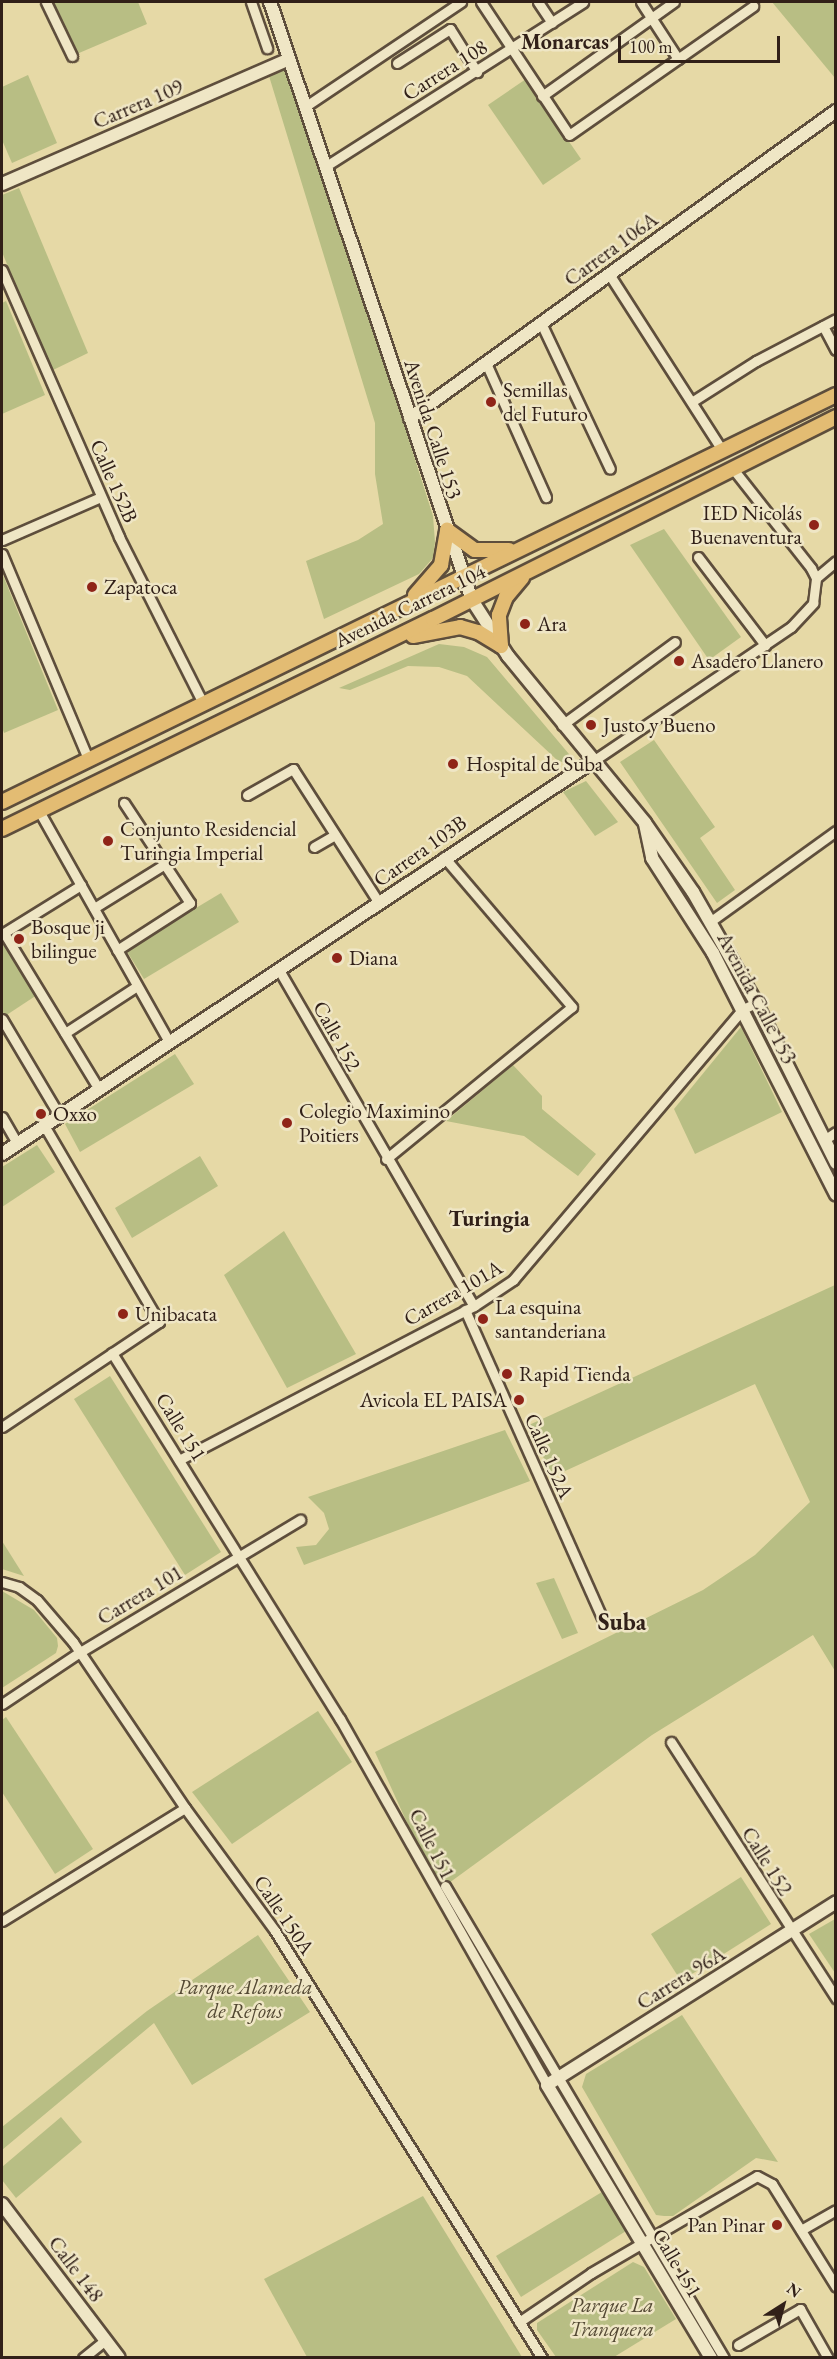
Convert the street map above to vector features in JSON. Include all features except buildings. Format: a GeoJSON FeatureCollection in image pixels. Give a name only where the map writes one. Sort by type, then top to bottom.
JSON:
{"type":"FeatureCollection","features":[{"type":"Feature","properties":{"kind":"main road","name":"Avenida Carrera 104"},"geometry":{"type":"LineString","coordinates":[[2,802],[836,395]]}},
{"type":"Feature","properties":{"kind":"main road","name":"Avenida Carrera 104"},"geometry":{"type":"LineString","coordinates":[[2,829],[472,600],[836,417]]}},
{"type":"Feature","properties":{"kind":"main road"},"geometry":{"type":"LineString","coordinates":[[399,607],[438,571],[444,558],[447,530],[482,552],[523,547]]}},
{"type":"Feature","properties":{"kind":"main road"},"geometry":{"type":"LineString","coordinates":[[501,646],[497,628],[502,606],[526,573]]}},
{"type":"Feature","properties":{"kind":"main road"},"geometry":{"type":"LineString","coordinates":[[380,645],[460,627],[478,632],[501,646]]}},
{"type":"Feature","properties":{"kind":"street"},"geometry":{"type":"LineString","coordinates":[[46,2],[72,56]]}},
{"type":"Feature","properties":{"kind":"street"},"geometry":{"type":"LineString","coordinates":[[251,2],[267,48]]}},
{"type":"Feature","properties":{"kind":"street","name":"Avenida Calle 153"},"geometry":{"type":"LineString","coordinates":[[270,2],[462,579],[472,600],[501,646],[562,725],[645,823],[711,921],[756,1003],[836,1163]]}},
{"type":"Feature","properties":{"kind":"street"},"geometry":{"type":"LineString","coordinates":[[306,106],[461,2]]}},
{"type":"Feature","properties":{"kind":"street"},"geometry":{"type":"LineString","coordinates":[[481,2],[569,135],[753,6]]}},
{"type":"Feature","properties":{"kind":"street"},"geometry":{"type":"LineString","coordinates":[[538,2],[552,23]]}},
{"type":"Feature","properties":{"kind":"street","name":"Carrera 108"},"geometry":{"type":"LineString","coordinates":[[326,166],[477,72],[583,2]]}},
{"type":"Feature","properties":{"kind":"street"},"geometry":{"type":"LineString","coordinates":[[641,2],[678,59]]}},
{"type":"Feature","properties":{"kind":"street"},"geometry":{"type":"LineString","coordinates":[[542,96],[674,2]]}},
{"type":"Feature","properties":{"kind":"street"},"geometry":{"type":"LineString","coordinates":[[397,63],[450,29],[477,72]]}},
{"type":"Feature","properties":{"kind":"street","name":"Carrera 109"},"geometry":{"type":"LineString","coordinates":[[2,184],[290,59]]}},
{"type":"Feature","properties":{"kind":"street","name":"Carrera 106A"},"geometry":{"type":"LineString","coordinates":[[410,418],[836,111]]}},
{"type":"Feature","properties":{"kind":"street","name":"Calle 152B"},"geometry":{"type":"LineString","coordinates":[[2,270],[101,497],[203,703]]}},
{"type":"Feature","properties":{"kind":"street"},"geometry":{"type":"LineString","coordinates":[[609,274],[722,450]]}},
{"type":"Feature","properties":{"kind":"street"},"geometry":{"type":"LineString","coordinates":[[693,402],[756,361],[836,319]]}},
{"type":"Feature","properties":{"kind":"street"},"geometry":{"type":"LineString","coordinates":[[541,323],[610,469]]}},
{"type":"Feature","properties":{"kind":"street"},"geometry":{"type":"LineString","coordinates":[[823,326],[836,350]]}},
{"type":"Feature","properties":{"kind":"street"},"geometry":{"type":"LineString","coordinates":[[486,363],[546,497]]}},
{"type":"Feature","properties":{"kind":"street"},"geometry":{"type":"LineString","coordinates":[[734,470],[816,578],[836,561]]}},
{"type":"Feature","properties":{"kind":"street"},"geometry":{"type":"LineString","coordinates":[[2,540],[101,497]]}},
{"type":"Feature","properties":{"kind":"street"},"geometry":{"type":"LineString","coordinates":[[2,554],[88,759]]}},
{"type":"Feature","properties":{"kind":"street"},"geometry":{"type":"LineString","coordinates":[[698,557],[765,645]]}},
{"type":"Feature","properties":{"kind":"street","name":"Carrera 103B"},"geometry":{"type":"LineString","coordinates":[[2,1154],[379,903],[464,843],[593,761],[765,645],[805,614],[813,603],[816,578]]}},
{"type":"Feature","properties":{"kind":"street"},"geometry":{"type":"LineString","coordinates":[[562,725],[675,642]]}},
{"type":"Feature","properties":{"kind":"street"},"geometry":{"type":"LineString","coordinates":[[248,795],[293,769],[379,903]]}},
{"type":"Feature","properties":{"kind":"street"},"geometry":{"type":"LineString","coordinates":[[117,950],[190,905],[124,803]]}},
{"type":"Feature","properties":{"kind":"street"},"geometry":{"type":"LineString","coordinates":[[39,811],[169,1042]]}},
{"type":"Feature","properties":{"kind":"street","name":"Avenida Calle 153"},"geometry":{"type":"LineString","coordinates":[[645,823],[652,858],[705,940],[743,1009],[836,1194]]}},
{"type":"Feature","properties":{"kind":"street"},"geometry":{"type":"LineString","coordinates":[[711,921],[836,831]]}},
{"type":"Feature","properties":{"kind":"street"},"geometry":{"type":"LineString","coordinates":[[314,847],[335,835]]}},
{"type":"Feature","properties":{"kind":"street"},"geometry":{"type":"LineString","coordinates":[[386,1159],[572,1007],[444,857]]}},
{"type":"Feature","properties":{"kind":"street"},"geometry":{"type":"LineString","coordinates":[[94,908],[165,864]]}},
{"type":"Feature","properties":{"kind":"street"},"geometry":{"type":"LineString","coordinates":[[81,885],[3,934],[99,1089]]}},
{"type":"Feature","properties":{"kind":"street","name":"Calle 152"},"geometry":{"type":"LineString","coordinates":[[279,970],[386,1159],[474,1306]]}},
{"type":"Feature","properties":{"kind":"street"},"geometry":{"type":"LineString","coordinates":[[65,1033],[137,986]]}},
{"type":"Feature","properties":{"kind":"street","name":"Carrera 101A"},"geometry":{"type":"LineString","coordinates":[[179,1460],[474,1306],[523,1270],[606,1166],[743,1009],[756,1003]]}},
{"type":"Feature","properties":{"kind":"street"},"geometry":{"type":"LineString","coordinates":[[2,1019],[59,1115]]}},
{"type":"Feature","properties":{"kind":"street"},"geometry":{"type":"LineString","coordinates":[[2,1117],[17,1143]]}},
{"type":"Feature","properties":{"kind":"street"},"geometry":{"type":"LineString","coordinates":[[2,1426],[159,1322],[44,1125]]}},
{"type":"Feature","properties":{"kind":"street"},"geometry":{"type":"LineString","coordinates":[[824,1140],[836,1132]]}},
{"type":"Feature","properties":{"kind":"street","name":"Calle 152A"},"geometry":{"type":"LineString","coordinates":[[465,1310],[600,1616]]}},
{"type":"Feature","properties":{"kind":"street","name":"Calle 151"},"geometry":{"type":"LineString","coordinates":[[112,1353],[340,1719],[648,2241],[724,2358]]}},
{"type":"Feature","properties":{"kind":"street","name":"Carrera 101"},"geometry":{"type":"LineString","coordinates":[[2,1704],[80,1652],[300,1520]]}},
{"type":"Feature","properties":{"kind":"street","name":"Calle 150A"},"geometry":{"type":"LineString","coordinates":[[2,1582],[19,1587],[37,1600],[80,1652],[185,1808],[275,1931],[542,2358]]}},
{"type":"Feature","properties":{"kind":"street","name":"Calle 152"},"geometry":{"type":"LineString","coordinates":[[670,1742],[791,1932],[836,1998]]}},
{"type":"Feature","properties":{"kind":"street"},"geometry":{"type":"LineString","coordinates":[[2,1922],[185,1808]]}},
{"type":"Feature","properties":{"kind":"street","name":"Calle 151"},"geometry":{"type":"LineString","coordinates":[[445,1886],[553,2082]]}},
{"type":"Feature","properties":{"kind":"street","name":"Carrera 96A"},"geometry":{"type":"LineString","coordinates":[[553,2082],[836,1902]]}},
{"type":"Feature","properties":{"kind":"street"},"geometry":{"type":"LineString","coordinates":[[519,2322],[751,2178],[763,2176],[801,2230],[836,2288]]}},
{"type":"Feature","properties":{"kind":"street","name":"Calle 148"},"geometry":{"type":"LineString","coordinates":[[2,2204],[119,2358]]}},
{"type":"Feature","properties":{"kind":"street"},"geometry":{"type":"LineString","coordinates":[[801,2230],[836,2210]]}},
{"type":"Feature","properties":{"kind":"street","name":"Calle 151"},"geometry":{"type":"LineString","coordinates":[[648,2241],[711,2358]]}},
{"type":"Feature","properties":{"kind":"street"},"geometry":{"type":"LineString","coordinates":[[738,2345],[800,2309],[828,2358]]}},
{"type":"Feature","properties":{"kind":"street"},"geometry":{"type":"LineString","coordinates":[[83,2358],[105,2340]]}},
{"type":"Feature","properties":{"kind":"green space"},"geometry":{"type":"Polygon","coordinates":[[[46,2],[138,2],[147,24],[72,56],[46,2]]]}},
{"type":"Feature","properties":{"kind":"green space"},"geometry":{"type":"Polygon","coordinates":[[[772,2],[835,2],[835,78],[772,2]]]}},
{"type":"Feature","properties":{"kind":"green space"},"geometry":{"type":"Polygon","coordinates":[[[291,68],[433,516],[435,542],[433,558],[419,574],[324,619],[306,561],[358,540],[383,524],[375,474],[375,423],[269,76],[291,68]]]}},
{"type":"Feature","properties":{"kind":"green space"},"geometry":{"type":"Polygon","coordinates":[[[28,75],[57,143],[12,163],[2,140],[2,87],[28,75]]]}},
{"type":"Feature","properties":{"kind":"green space"},"geometry":{"type":"Polygon","coordinates":[[[526,79],[581,159],[543,185],[488,105],[526,79]]]}},
{"type":"Feature","properties":{"kind":"green space"},"geometry":{"type":"Polygon","coordinates":[[[19,188],[88,353],[51,371],[2,252],[2,195],[19,188]]]}},
{"type":"Feature","properties":{"kind":"green space"},"geometry":{"type":"Polygon","coordinates":[[[6,301],[45,395],[2,414],[2,303],[6,301]]]}},
{"type":"Feature","properties":{"kind":"green space"},"geometry":{"type":"Polygon","coordinates":[[[664,529],[741,637],[709,660],[630,545],[664,529]]]}},
{"type":"Feature","properties":{"kind":"green space"},"geometry":{"type":"Polygon","coordinates":[[[2,573],[58,710],[4,733],[2,727],[2,573]]]}},
{"type":"Feature","properties":{"kind":"green space"},"geometry":{"type":"Polygon","coordinates":[[[439,644],[464,647],[487,657],[574,760],[567,764],[557,760],[467,676],[439,667],[408,666],[350,690],[339,688],[439,644]]]}},
{"type":"Feature","properties":{"kind":"green space"},"geometry":{"type":"Polygon","coordinates":[[[654,740],[715,827],[700,838],[735,890],[717,903],[620,762],[654,740]]]}},
{"type":"Feature","properties":{"kind":"green space"},"geometry":{"type":"Polygon","coordinates":[[[586,781],[618,822],[595,836],[563,792],[586,781]]]}},
{"type":"Feature","properties":{"kind":"green space"},"geometry":{"type":"Polygon","coordinates":[[[221,893],[239,922],[144,979],[126,950],[221,893]]]}},
{"type":"Feature","properties":{"kind":"green space"},"geometry":{"type":"Polygon","coordinates":[[[2,934],[40,993],[2,1018],[2,934]]]}},
{"type":"Feature","properties":{"kind":"green space"},"geometry":{"type":"Polygon","coordinates":[[[741,1027],[782,1112],[695,1154],[674,1109],[741,1027]]]}},
{"type":"Feature","properties":{"kind":"green space"},"geometry":{"type":"Polygon","coordinates":[[[175,1054],[194,1084],[80,1152],[65,1124],[175,1054]]]}},
{"type":"Feature","properties":{"kind":"green space"},"geometry":{"type":"Polygon","coordinates":[[[513,1065],[542,1096],[542,1109],[596,1154],[578,1176],[524,1136],[446,1121],[513,1065]]]}},
{"type":"Feature","properties":{"kind":"green space"},"geometry":{"type":"Polygon","coordinates":[[[37,1145],[55,1172],[2,1207],[2,1167],[37,1145]]]}},
{"type":"Feature","properties":{"kind":"green space"},"geometry":{"type":"Polygon","coordinates":[[[200,1156],[218,1186],[132,1238],[115,1208],[200,1156]]]}},
{"type":"Feature","properties":{"kind":"green space"},"geometry":{"type":"Polygon","coordinates":[[[284,1231],[356,1354],[287,1388],[224,1275],[284,1231]]]}},
{"type":"Feature","properties":{"kind":"green space"},"geometry":{"type":"Polygon","coordinates":[[[835,1285],[835,1671],[813,1635],[652,1735],[438,1891],[375,1752],[703,1590],[755,1555],[810,1502],[755,1384],[552,1477],[529,1425],[835,1285]]]}},
{"type":"Feature","properties":{"kind":"green space"},"geometry":{"type":"Polygon","coordinates":[[[110,1376],[221,1552],[185,1575],[74,1399],[110,1376]]]}},
{"type":"Feature","properties":{"kind":"green space"},"geometry":{"type":"Polygon","coordinates":[[[505,1430],[530,1481],[304,1565],[296,1547],[316,1545],[329,1529],[324,1513],[308,1497],[505,1430]]]}},
{"type":"Feature","properties":{"kind":"green space"},"geometry":{"type":"Polygon","coordinates":[[[2,1541],[24,1576],[2,1569],[2,1541]]]}},
{"type":"Feature","properties":{"kind":"green space"},"geometry":{"type":"Polygon","coordinates":[[[554,1578],[578,1633],[562,1639],[536,1583],[554,1578]]]}},
{"type":"Feature","properties":{"kind":"green space"},"geometry":{"type":"Polygon","coordinates":[[[2,1591],[34,1610],[57,1638],[58,1646],[56,1653],[2,1688],[2,1591]]]}},
{"type":"Feature","properties":{"kind":"green space"},"geometry":{"type":"Polygon","coordinates":[[[318,1711],[352,1762],[232,1844],[192,1792],[318,1711]]]}},
{"type":"Feature","properties":{"kind":"green space"},"geometry":{"type":"Polygon","coordinates":[[[6,1717],[93,1849],[55,1874],[2,1792],[2,1720],[6,1717]]]}},
{"type":"Feature","properties":{"kind":"green space"},"geometry":{"type":"Polygon","coordinates":[[[741,1877],[771,1924],[681,1981],[651,1934],[741,1877]]]}},
{"type":"Feature","properties":{"kind":"green space"},"geometry":{"type":"Polygon","coordinates":[[[835,1919],[835,1973],[809,1934],[835,1919]]]}},
{"type":"Feature","properties":{"kind":"green space","name":"Parque Alameda de Refous"},"geometry":{"type":"Polygon","coordinates":[[[258,1935],[310,2012],[192,2085],[154,2023],[2,2150],[2,2127],[147,2011],[258,1935]]]}},
{"type":"Feature","properties":{"kind":"green space"},"geometry":{"type":"Polygon","coordinates":[[[682,2015],[778,2162],[756,2158],[673,2216],[664,2216],[656,2215],[582,2087],[586,2074],[682,2015]]]}},
{"type":"Feature","properties":{"kind":"green space"},"geometry":{"type":"Polygon","coordinates":[[[61,2117],[82,2142],[16,2198],[2,2180],[2,2167],[61,2117]]]}},
{"type":"Feature","properties":{"kind":"green space"},"geometry":{"type":"Polygon","coordinates":[[[602,2192],[626,2231],[521,2297],[496,2256],[602,2192]]]}},
{"type":"Feature","properties":{"kind":"green space"},"geometry":{"type":"Polygon","coordinates":[[[423,2196],[522,2357],[307,2357],[264,2279],[423,2196]]]}},
{"type":"Feature","properties":{"kind":"green space","name":"Parque La Tranquera"},"geometry":{"type":"Polygon","coordinates":[[[633,2262],[644,2267],[676,2319],[614,2357],[556,2357],[537,2330],[537,2323],[633,2262]]]}},
{"type":"Feature","properties":{"kind":"place","name":"Semillas del Futuro"},"geometry":{"type":"Point","coordinates":[491,402]}},
{"type":"Feature","properties":{"kind":"place","name":"IED Nicolás Buenaventura"},"geometry":{"type":"Point","coordinates":[814,525]}},
{"type":"Feature","properties":{"kind":"place","name":"Zapatoca"},"geometry":{"type":"Point","coordinates":[92,587]}},
{"type":"Feature","properties":{"kind":"place","name":"Ara"},"geometry":{"type":"Point","coordinates":[525,624]}},
{"type":"Feature","properties":{"kind":"place","name":"Asadero Llanero"},"geometry":{"type":"Point","coordinates":[679,661]}},
{"type":"Feature","properties":{"kind":"place","name":"Justo y Bueno"},"geometry":{"type":"Point","coordinates":[591,725]}},
{"type":"Feature","properties":{"kind":"place","name":"Hospital de Suba"},"geometry":{"type":"Point","coordinates":[453,764]}},
{"type":"Feature","properties":{"kind":"place","name":"Conjunto Residencial Turingia Imperial"},"geometry":{"type":"Point","coordinates":[108,841]}},
{"type":"Feature","properties":{"kind":"place","name":"Bosque ji bilingue"},"geometry":{"type":"Point","coordinates":[19,939]}},
{"type":"Feature","properties":{"kind":"place","name":"Diana"},"geometry":{"type":"Point","coordinates":[337,958]}},
{"type":"Feature","properties":{"kind":"place","name":"Oxxo"},"geometry":{"type":"Point","coordinates":[41,1114]}},
{"type":"Feature","properties":{"kind":"place","name":"Colegio Maximino Poitiers"},"geometry":{"type":"Point","coordinates":[287,1123]}},
{"type":"Feature","properties":{"kind":"place","name":"Unibacata"},"geometry":{"type":"Point","coordinates":[123,1314]}},
{"type":"Feature","properties":{"kind":"place","name":"La esquina santanderiana"},"geometry":{"type":"Point","coordinates":[483,1319]}},
{"type":"Feature","properties":{"kind":"place","name":"Rapid Tienda"},"geometry":{"type":"Point","coordinates":[507,1374]}},
{"type":"Feature","properties":{"kind":"place","name":"Avicola EL PAISA"},"geometry":{"type":"Point","coordinates":[519,1400]}},
{"type":"Feature","properties":{"kind":"place","name":"Pan Pinar"},"geometry":{"type":"Point","coordinates":[777,2225]}},
{"type":"Feature","properties":{"kind":"district","name":"Monarcas"},"geometry":{"type":"Point","coordinates":[565,42]}},
{"type":"Feature","properties":{"kind":"district","name":"Turingia"},"geometry":{"type":"Point","coordinates":[489,1219]}},
{"type":"Feature","properties":{"kind":"district","name":"Suba"},"geometry":{"type":"Point","coordinates":[622,1622]}}]}
